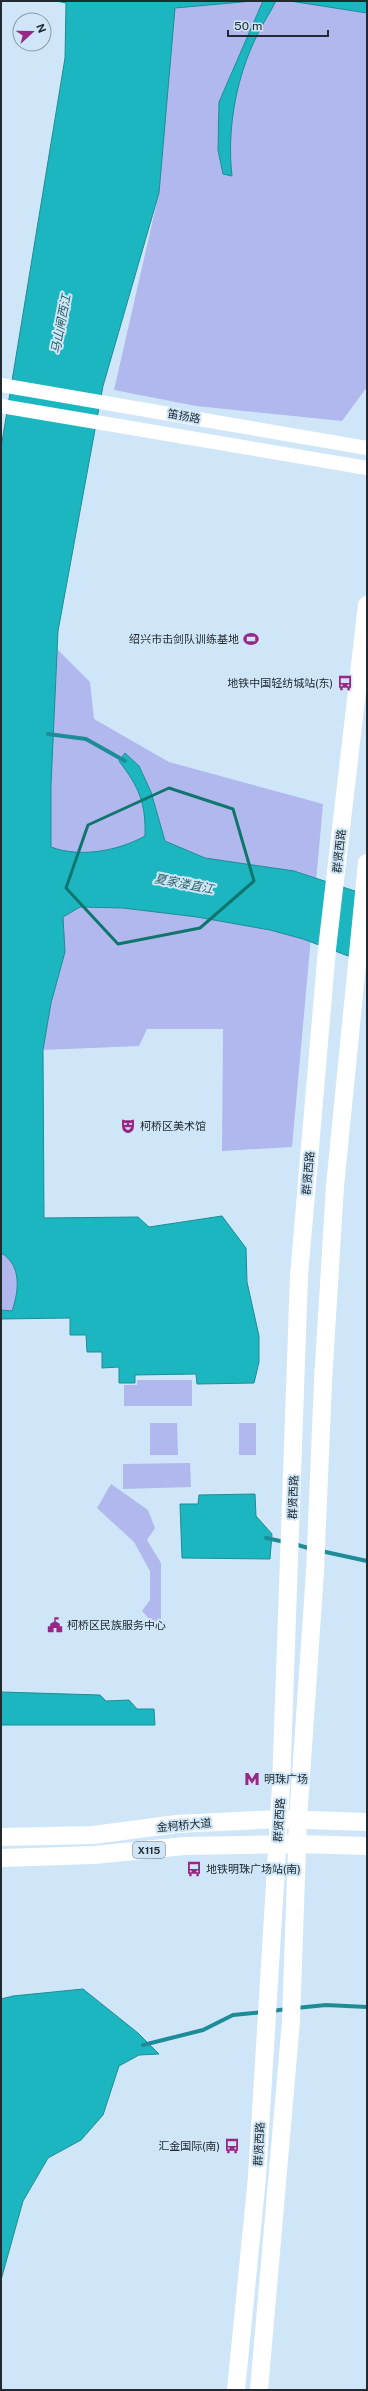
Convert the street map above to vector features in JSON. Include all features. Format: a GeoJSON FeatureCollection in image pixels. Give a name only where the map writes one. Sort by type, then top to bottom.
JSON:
{"type":"FeatureCollection","features":[{"type":"Feature","properties":{"kind":"main road","name":"群贤西路"},"geometry":{"type":"LineString","coordinates":[[236,2390],[257,2177],[265,2025],[279,1819],[292,1530],[299,1276],[327,949],[367,605]]}},
{"type":"Feature","properties":{"kind":"main road","name":"群贤西路"},"geometry":{"type":"LineString","coordinates":[[259,2390],[291,2021],[298,1819],[315,1572],[323,1382],[335,1186],[356,961],[367,863]]}},
{"type":"Feature","properties":{"kind":"main road","name":"金柯桥大道"},"geometry":{"type":"LineString","coordinates":[[1,1837],[93,1835],[177,1824],[279,1819],[367,1822]]}},
{"type":"Feature","properties":{"kind":"main road","name":"金柯桥大道"},"geometry":{"type":"LineString","coordinates":[[1,1858],[94,1856],[184,1846],[297,1844],[367,1846]]}},
{"type":"Feature","properties":{"kind":"street","name":"笛扬路"},"geometry":{"type":"LineString","coordinates":[[1,385],[367,448]]}},
{"type":"Feature","properties":{"kind":"street","name":"笛扬路"},"geometry":{"type":"LineString","coordinates":[[1,406],[367,468]]}},
{"type":"Feature","properties":{"kind":"highlighted area"},"geometry":{"type":"Polygon","coordinates":[[[169,788],[233,809],[254,881],[200,928],[118,944],[66,888],[88,825],[169,788]]]}},
{"type":"Feature","properties":{"kind":"shaded area"},"geometry":{"type":"Polygon","coordinates":[[[175,1],[367,1],[367,387],[342,421],[196,406],[114,390],[159,193],[175,1]]]}},
{"type":"Feature","properties":{"kind":"shaded area"},"geometry":{"type":"Polygon","coordinates":[[[56,648],[90,682],[94,719],[169,762],[323,804],[292,1147],[222,1151],[223,1029],[147,1029],[139,1046],[43,1050],[51,1003],[51,785],[56,648]]]}},
{"type":"Feature","properties":{"kind":"shaded area"},"geometry":{"type":"Polygon","coordinates":[[[1,1253],[13,1264],[16,1271],[17,1287],[12,1311],[1,1310],[1,1253]]]}},
{"type":"Feature","properties":{"kind":"shaded area"},"geometry":{"type":"Polygon","coordinates":[[[137,1380],[192,1380],[192,1406],[124,1406],[124,1385],[137,1385],[137,1380]]]}},
{"type":"Feature","properties":{"kind":"shaded area"},"geometry":{"type":"Polygon","coordinates":[[[150,1423],[177,1423],[178,1455],[150,1455],[150,1423]]]}},
{"type":"Feature","properties":{"kind":"shaded area"},"geometry":{"type":"Polygon","coordinates":[[[239,1423],[256,1423],[256,1455],[239,1455],[239,1423]]]}},
{"type":"Feature","properties":{"kind":"shaded area"},"geometry":{"type":"Polygon","coordinates":[[[190,1463],[191,1487],[123,1489],[123,1464],[190,1463]]]}},
{"type":"Feature","properties":{"kind":"shaded area"},"geometry":{"type":"Polygon","coordinates":[[[111,1484],[148,1510],[155,1528],[147,1540],[161,1563],[161,1632],[142,1611],[150,1600],[150,1571],[134,1542],[97,1508],[111,1484]]]}},
{"type":"Feature","properties":{"kind":"water"},"geometry":{"type":"Polygon","coordinates":[[[56,1],[253,1],[175,8],[159,193],[103,386],[58,631],[51,785],[51,847],[74,852],[99,851],[123,846],[145,836],[144,814],[140,796],[132,779],[119,761],[125,753],[139,766],[151,792],[165,841],[205,858],[294,871],[367,895],[367,963],[303,939],[270,930],[197,917],[123,908],[80,907],[63,917],[65,952],[51,1003],[43,1050],[44,1218],[138,1217],[149,1227],[222,1216],[246,1248],[247,1282],[259,1336],[259,1362],[254,1383],[197,1384],[196,1374],[135,1375],[135,1383],[119,1383],[119,1367],[102,1368],[102,1352],[87,1352],[86,1335],[70,1335],[70,1318],[1,1319],[1,1310],[12,1311],[16,1295],[17,1279],[13,1264],[1,1253],[1,448],[65,58],[66,3],[56,1]]]}},
{"type":"Feature","properties":{"kind":"water"},"geometry":{"type":"Polygon","coordinates":[[[263,1],[276,1],[258,33],[241,75],[232,125],[232,176],[223,174],[218,150],[219,102],[263,1]]]}},
{"type":"Feature","properties":{"kind":"water"},"geometry":{"type":"Polygon","coordinates":[[[290,1],[367,1],[367,13],[290,1]]]}},
{"type":"Feature","properties":{"kind":"water"},"geometry":{"type":"Polygon","coordinates":[[[255,1494],[256,1516],[272,1534],[270,1559],[182,1558],[180,1504],[198,1504],[199,1495],[255,1494]]]}},
{"type":"Feature","properties":{"kind":"water"},"geometry":{"type":"Polygon","coordinates":[[[1,1692],[100,1695],[106,1701],[129,1700],[137,1709],[154,1709],[155,1725],[1,1725],[1,1692]]]}},
{"type":"Feature","properties":{"kind":"water"},"geometry":{"type":"Polygon","coordinates":[[[83,1989],[138,2033],[159,2054],[139,2055],[119,2066],[103,2115],[81,2140],[48,2158],[23,2201],[1,2280],[1,1999],[13,1996],[83,1989]]]}},
{"type":"Feature","properties":{"kind":"waterway"},"geometry":{"type":"LineString","coordinates":[[48,734],[86,739],[125,761]]}},
{"type":"Feature","properties":{"kind":"waterway"},"geometry":{"type":"LineString","coordinates":[[266,1538],[285,1542]]}},
{"type":"Feature","properties":{"kind":"waterway"},"geometry":{"type":"LineString","coordinates":[[294,1544],[312,1549]]}},
{"type":"Feature","properties":{"kind":"waterway"},"geometry":{"type":"LineString","coordinates":[[321,1551],[367,1561]]}},
{"type":"Feature","properties":{"kind":"waterway"},"geometry":{"type":"LineString","coordinates":[[296,2008],[326,2005],[367,2007]]}},
{"type":"Feature","properties":{"kind":"waterway"},"geometry":{"type":"LineString","coordinates":[[272,2011],[287,2009]]}},
{"type":"Feature","properties":{"kind":"waterway"},"geometry":{"type":"LineString","coordinates":[[143,2045],[203,2030],[233,2015],[263,2012]]}},
{"type":"Feature","properties":{"kind":"place","name":"绍兴市击剑队训练基地"},"geometry":{"type":"Point","coordinates":[251,639]}},
{"type":"Feature","properties":{"kind":"place","name":"地铁中国轻纺城站(东)"},"geometry":{"type":"Point","coordinates":[345,683]}},
{"type":"Feature","properties":{"kind":"place","name":"柯桥区美术馆"},"geometry":{"type":"Point","coordinates":[128,1126]}},
{"type":"Feature","properties":{"kind":"place","name":"柯桥区民族服务中心"},"geometry":{"type":"Point","coordinates":[55,1625]}},
{"type":"Feature","properties":{"kind":"place","name":"明珠广场"},"geometry":{"type":"Point","coordinates":[252,1779]}},
{"type":"Feature","properties":{"kind":"place","name":"地铁明珠广场站(南)"},"geometry":{"type":"Point","coordinates":[194,1869]}},
{"type":"Feature","properties":{"kind":"place","name":"汇金国际(南)"},"geometry":{"type":"Point","coordinates":[232,2146]}},
{"type":"Feature","properties":{"kind":"water label","name":"马山闸西江"},"geometry":{"type":"Point","coordinates":[61,324]}},
{"type":"Feature","properties":{"kind":"water label","name":"夏家溇直江"},"geometry":{"type":"Point","coordinates":[184,884]}}]}
